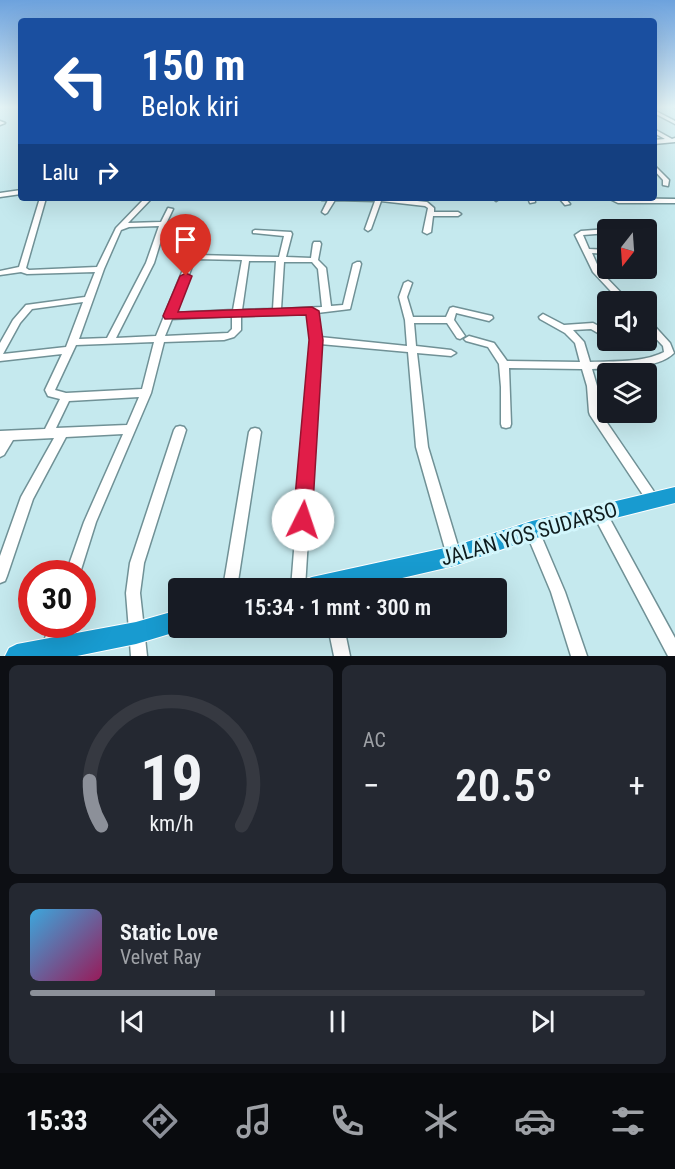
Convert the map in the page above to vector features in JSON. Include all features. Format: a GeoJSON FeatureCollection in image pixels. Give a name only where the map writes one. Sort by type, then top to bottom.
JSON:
{"type":"FeatureCollection","features":[{"type":"Feature","properties":{"kind":"highway","name":"JALAN YOS SUDARSO"},"geometry":{"type":"LineString","coordinates":[[361,578],[454,556],[532,530],[675,495]]}},
{"type":"Feature","properties":{"kind":"highway"},"geometry":{"type":"LineString","coordinates":[[17,656],[55,651],[168,624]]}},
{"type":"Feature","properties":{"kind":"street"},"geometry":{"type":"LineString","coordinates":[[657,142],[673,141]]}},
{"type":"Feature","properties":{"kind":"street"},"geometry":{"type":"LineString","coordinates":[[657,170],[666,180],[666,185]]}},
{"type":"Feature","properties":{"kind":"street"},"geometry":{"type":"LineString","coordinates":[[0,195],[18,192]]}},
{"type":"Feature","properties":{"kind":"street"},"geometry":{"type":"LineString","coordinates":[[22,269],[42,201]]}},
{"type":"Feature","properties":{"kind":"street"},"geometry":{"type":"LineString","coordinates":[[146,201],[122,226],[100,269],[71,346],[50,390],[52,393],[66,397],[146,393]]}},
{"type":"Feature","properties":{"kind":"street"},"geometry":{"type":"LineString","coordinates":[[325,212],[331,201]]}},
{"type":"Feature","properties":{"kind":"street"},"geometry":{"type":"LineString","coordinates":[[368,229],[378,201]]}},
{"type":"Feature","properties":{"kind":"street"},"geometry":{"type":"LineString","coordinates":[[403,201],[427,204],[431,208],[427,231]]}},
{"type":"Feature","properties":{"kind":"street"},"geometry":{"type":"LineString","coordinates":[[618,201],[675,201]]}},
{"type":"Feature","properties":{"kind":"street"},"geometry":{"type":"LineString","coordinates":[[110,341],[150,263],[170,209]]}},
{"type":"Feature","properties":{"kind":"street"},"geometry":{"type":"LineString","coordinates":[[430,214],[458,214]]}},
{"type":"Feature","properties":{"kind":"street"},"geometry":{"type":"LineString","coordinates":[[122,226],[163,224]]}},
{"type":"Feature","properties":{"kind":"street"},"geometry":{"type":"LineString","coordinates":[[255,232],[288,234],[281,259],[277,312]]}},
{"type":"Feature","properties":{"kind":"street"},"geometry":{"type":"LineString","coordinates":[[597,232],[580,233],[597,272],[615,291]]}},
{"type":"Feature","properties":{"kind":"street"},"geometry":{"type":"LineString","coordinates":[[77,560],[90,522],[146,393],[160,338],[195,257],[202,233]]}},
{"type":"Feature","properties":{"kind":"street"},"geometry":{"type":"LineString","coordinates":[[314,260],[317,244]]}},
{"type":"Feature","properties":{"kind":"street"},"geometry":{"type":"LineString","coordinates":[[586,250],[597,251]]}},
{"type":"Feature","properties":{"kind":"street"},"geometry":{"type":"LineString","coordinates":[[195,257],[314,260],[322,268],[327,310]]}},
{"type":"Feature","properties":{"kind":"street"},"geometry":{"type":"LineString","coordinates":[[0,358],[110,341],[231,336],[236,330],[246,258]]}},
{"type":"Feature","properties":{"kind":"street"},"geometry":{"type":"LineString","coordinates":[[170,316],[346,308],[357,264]]}},
{"type":"Feature","properties":{"kind":"street"},"geometry":{"type":"LineString","coordinates":[[0,273],[22,269],[27,272],[100,269]]}},
{"type":"Feature","properties":{"kind":"street"},"geometry":{"type":"LineString","coordinates":[[408,283],[403,297],[409,320],[422,447],[454,556]]}},
{"type":"Feature","properties":{"kind":"street"},"geometry":{"type":"LineString","coordinates":[[0,352],[11,330],[26,309],[34,304],[90,299]]}},
{"type":"Feature","properties":{"kind":"street"},"geometry":{"type":"LineString","coordinates":[[450,320],[453,310],[489,318]]}},
{"type":"Feature","properties":{"kind":"street"},"geometry":{"type":"LineString","coordinates":[[299,578],[316,340],[312,311]]}},
{"type":"Feature","properties":{"kind":"street"},"geometry":{"type":"LineString","coordinates":[[543,317],[564,328],[579,342],[592,386],[594,411],[653,500]]}},
{"type":"Feature","properties":{"kind":"street"},"geometry":{"type":"LineString","coordinates":[[409,320],[450,320]]}},
{"type":"Feature","properties":{"kind":"street"},"geometry":{"type":"LineString","coordinates":[[450,320],[464,337],[491,345],[504,364],[507,383],[504,403],[506,424]]}},
{"type":"Feature","properties":{"kind":"street"},"geometry":{"type":"LineString","coordinates":[[564,328],[593,326],[597,329]]}},
{"type":"Feature","properties":{"kind":"street"},"geometry":{"type":"LineString","coordinates":[[504,364],[586,366],[655,360],[667,357],[669,350],[658,335]]}},
{"type":"Feature","properties":{"kind":"street"},"geometry":{"type":"LineString","coordinates":[[316,340],[451,353]]}},
{"type":"Feature","properties":{"kind":"street"},"geometry":{"type":"LineString","coordinates":[[49,432],[66,397]]}},
{"type":"Feature","properties":{"kind":"street"},"geometry":{"type":"LineString","coordinates":[[0,452],[5,435],[131,429]]}},
{"type":"Feature","properties":{"kind":"street"},"geometry":{"type":"LineString","coordinates":[[139,656],[133,593],[137,563],[180,430]]}},
{"type":"Feature","properties":{"kind":"street"},"geometry":{"type":"LineString","coordinates":[[0,576],[27,497],[63,432]]}},
{"type":"Feature","properties":{"kind":"street"},"geometry":{"type":"LineString","coordinates":[[232,578],[255,432]]}},
{"type":"Feature","properties":{"kind":"street"},"geometry":{"type":"LineString","coordinates":[[600,514],[675,654]]}},
{"type":"Feature","properties":{"kind":"street"},"geometry":{"type":"LineString","coordinates":[[532,530],[558,592],[579,656]]}},
{"type":"Feature","properties":{"kind":"street"},"geometry":{"type":"LineString","coordinates":[[338,638],[342,656]]}},
{"type":"Feature","properties":{"kind":"route"},"geometry":{"type":"LineString","coordinates":[[186,276],[170,316],[312,311],[316,340],[303,520]]}}]}
